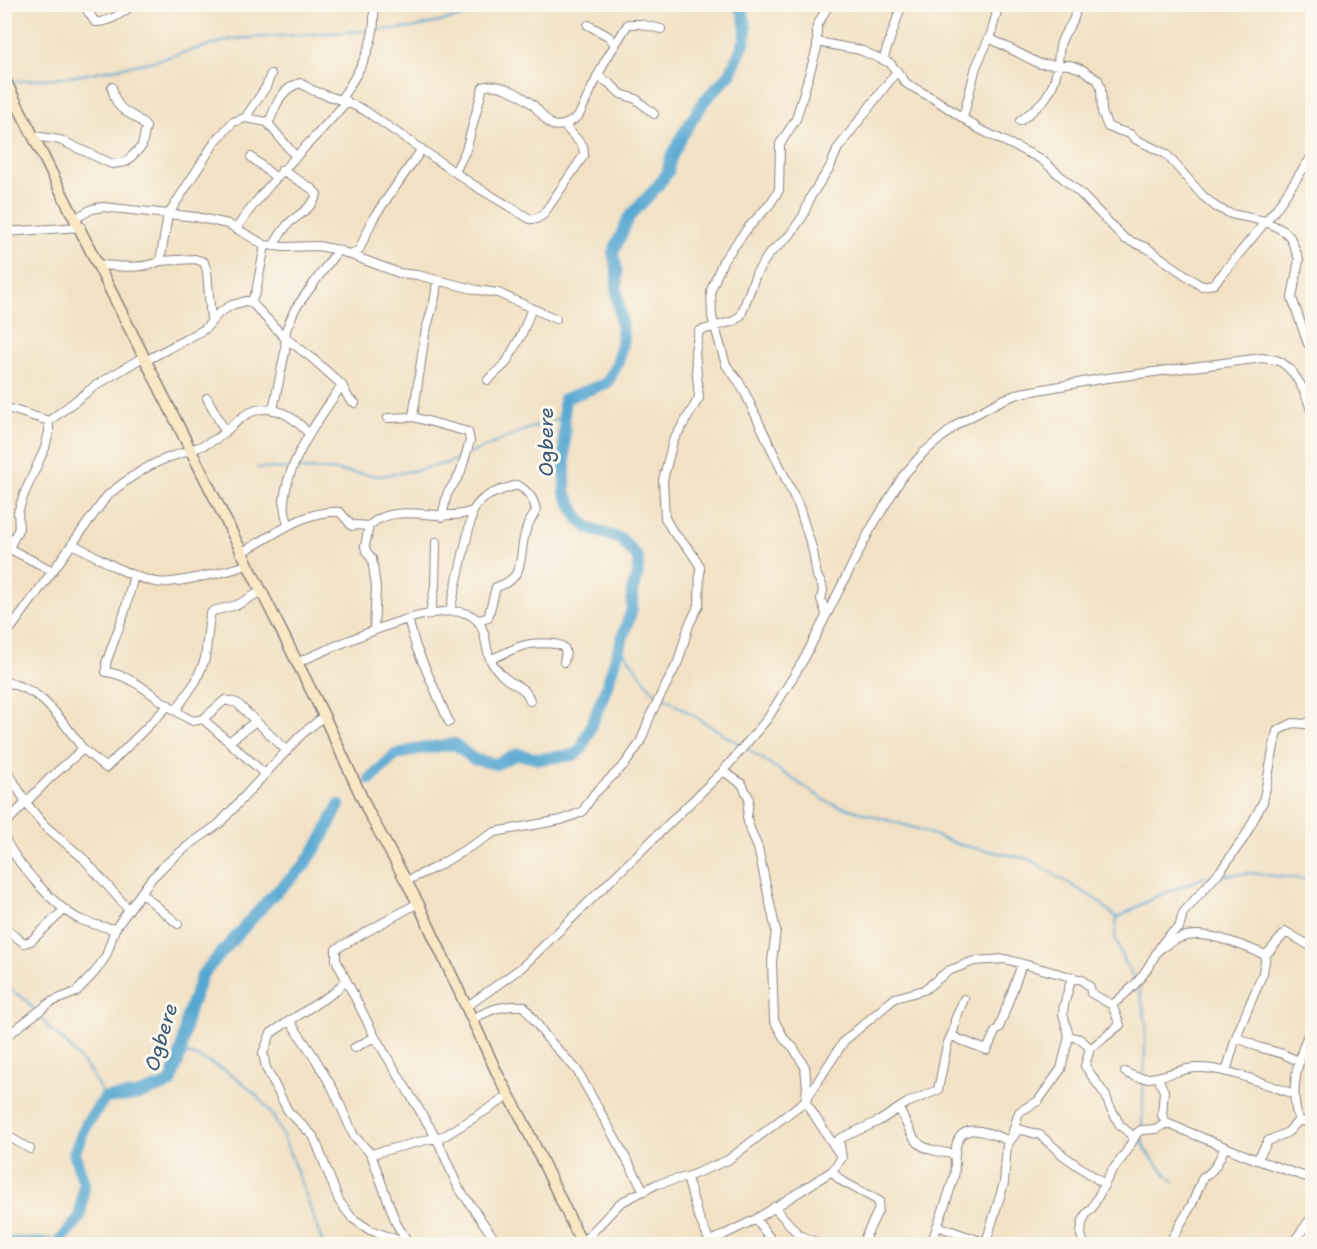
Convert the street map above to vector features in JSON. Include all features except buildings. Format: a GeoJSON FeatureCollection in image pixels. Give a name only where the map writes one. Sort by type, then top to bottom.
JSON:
{"type":"FeatureCollection","features":[{"type":"Feature","properties":{"kind":"main road"},"geometry":{"type":"LineString","coordinates":[[4,78],[99,265],[246,565],[324,716],[369,813],[418,903],[466,1007],[582,1244]]}},
{"type":"Feature","properties":{"kind":"street"},"geometry":{"type":"LineString","coordinates":[[83,4],[95,22],[102,23],[123,13],[134,4]]}},
{"type":"Feature","properties":{"kind":"street"},"geometry":{"type":"LineString","coordinates":[[236,230],[275,177],[297,157],[344,100],[372,44],[375,16],[373,4]]}},
{"type":"Feature","properties":{"kind":"street"},"geometry":{"type":"LineString","coordinates":[[826,614],[821,599],[822,585],[817,576],[813,551],[799,507],[746,395],[726,365],[714,327],[710,303],[716,273],[723,261],[779,190],[780,144],[796,119],[817,42],[817,26],[829,4]]}},
{"type":"Feature","properties":{"kind":"street"},"geometry":{"type":"LineString","coordinates":[[883,60],[902,4]]}},
{"type":"Feature","properties":{"kind":"street"},"geometry":{"type":"LineString","coordinates":[[963,118],[976,67],[989,38],[999,4]]}},
{"type":"Feature","properties":{"kind":"street"},"geometry":{"type":"LineString","coordinates":[[1020,121],[1044,102],[1053,83],[1064,35],[1076,16],[1076,4]]}},
{"type":"Feature","properties":{"kind":"street"},"geometry":{"type":"LineString","coordinates":[[455,172],[466,150],[483,87],[500,86],[533,105],[552,125],[564,125],[572,122],[579,115],[597,76],[623,31],[632,23],[661,29]]}},
{"type":"Feature","properties":{"kind":"street"},"geometry":{"type":"LineString","coordinates":[[588,25],[608,36],[615,44]]}},
{"type":"Feature","properties":{"kind":"street"},"geometry":{"type":"LineString","coordinates":[[989,38],[1040,64],[1077,67],[1098,80],[1101,88],[1102,112],[1108,127],[1130,134],[1135,139],[1166,154],[1203,196],[1216,207],[1231,214],[1265,221],[1284,231],[1290,237],[1297,252],[1299,266],[1292,298],[1308,344],[1312,347]]}},
{"type":"Feature","properties":{"kind":"street"},"geometry":{"type":"LineString","coordinates":[[817,42],[860,50],[890,63],[907,84],[980,129],[1041,159],[1080,193],[1125,239],[1147,248],[1201,286],[1214,284],[1276,210],[1312,156]]}},
{"type":"Feature","properties":{"kind":"street"},"geometry":{"type":"LineString","coordinates":[[406,881],[436,867],[495,832],[561,820],[582,812],[594,794],[625,764],[640,743],[651,714],[678,662],[689,625],[699,605],[700,566],[665,518],[663,480],[673,441],[699,398],[695,352],[699,331],[734,321],[741,315],[756,274],[769,254],[790,235],[803,216],[811,196],[830,168],[838,148],[897,71]]}},
{"type":"Feature","properties":{"kind":"street"},"geometry":{"type":"LineString","coordinates":[[245,118],[266,87],[271,74]]}},
{"type":"Feature","properties":{"kind":"street"},"geometry":{"type":"LineString","coordinates":[[597,76],[621,94],[636,99],[654,114]]}},
{"type":"Feature","properties":{"kind":"street"},"geometry":{"type":"LineString","coordinates":[[267,122],[270,120],[279,97],[292,86],[300,83],[314,91],[344,100],[364,110],[455,172],[530,219],[543,215],[584,155],[583,146],[564,125]]}},
{"type":"Feature","properties":{"kind":"street"},"geometry":{"type":"LineString","coordinates":[[34,136],[60,140],[112,164],[126,162],[142,146],[146,127],[118,105],[112,87]]}},
{"type":"Feature","properties":{"kind":"street"},"geometry":{"type":"LineString","coordinates":[[160,261],[168,215],[215,142],[233,122],[245,118],[267,122],[297,157]]}},
{"type":"Feature","properties":{"kind":"street"},"geometry":{"type":"LineString","coordinates":[[351,255],[359,250],[374,217],[422,149]]}},
{"type":"Feature","properties":{"kind":"street"},"geometry":{"type":"LineString","coordinates":[[251,157],[275,177]]}},
{"type":"Feature","properties":{"kind":"street"},"geometry":{"type":"LineString","coordinates":[[251,302],[269,246],[288,223],[304,212],[317,194],[282,170]]}},
{"type":"Feature","properties":{"kind":"street"},"geometry":{"type":"LineString","coordinates":[[4,232],[78,223],[92,209],[103,207],[196,217],[228,224],[269,246],[318,246],[338,250],[399,273],[498,293],[556,319]]}},
{"type":"Feature","properties":{"kind":"street"},"geometry":{"type":"LineString","coordinates":[[273,410],[285,352],[284,338],[295,309],[338,250]]}},
{"type":"Feature","properties":{"kind":"street"},"geometry":{"type":"LineString","coordinates":[[99,265],[130,267],[151,265],[160,261],[195,259],[204,262],[211,320]]}},
{"type":"Feature","properties":{"kind":"street"},"geometry":{"type":"LineString","coordinates":[[413,417],[425,334],[435,298],[437,280]]}},
{"type":"Feature","properties":{"kind":"street"},"geometry":{"type":"LineString","coordinates":[[49,421],[95,386],[205,329],[211,320],[232,305],[246,301],[251,302],[284,338],[312,358],[342,385],[355,403]]}},
{"type":"Feature","properties":{"kind":"street"},"geometry":{"type":"LineString","coordinates":[[488,380],[506,363],[522,334],[532,308]]}},
{"type":"Feature","properties":{"kind":"street"},"geometry":{"type":"LineString","coordinates":[[466,1007],[521,968],[723,771],[768,718],[804,659],[870,530],[903,476],[923,453],[959,423],[1002,400],[1021,393],[1100,379],[1262,358],[1278,360],[1288,367],[1298,379],[1310,402],[1312,414]]}},
{"type":"Feature","properties":{"kind":"street"},"geometry":{"type":"LineString","coordinates":[[288,524],[284,501],[298,456],[309,434],[342,385]]}},
{"type":"Feature","properties":{"kind":"street"},"geometry":{"type":"LineString","coordinates":[[207,398],[225,431]]}},
{"type":"Feature","properties":{"kind":"street"},"geometry":{"type":"LineString","coordinates":[[4,407],[49,421]]}},
{"type":"Feature","properties":{"kind":"street"},"geometry":{"type":"LineString","coordinates":[[4,638],[107,496],[127,479],[151,465],[191,451],[217,438],[242,418],[257,410],[273,410],[297,420],[309,434]]}},
{"type":"Feature","properties":{"kind":"street"},"geometry":{"type":"LineString","coordinates":[[388,418],[413,417],[468,432],[470,441],[460,474],[447,494],[442,517]]}},
{"type":"Feature","properties":{"kind":"street"},"geometry":{"type":"LineString","coordinates":[[49,421],[45,448],[18,512],[19,528],[7,547],[53,571]]}},
{"type":"Feature","properties":{"kind":"street"},"geometry":{"type":"LineString","coordinates":[[450,611],[473,511],[488,494],[517,485],[533,498],[536,510],[527,527],[518,571],[512,580],[496,587],[488,618],[478,620]]}},
{"type":"Feature","properties":{"kind":"street"},"geometry":{"type":"LineString","coordinates":[[240,553],[288,524],[323,512],[333,511],[343,514],[352,526],[369,526],[382,517],[393,514],[442,517],[473,511]]}},
{"type":"Feature","properties":{"kind":"street"},"geometry":{"type":"LineString","coordinates":[[369,526],[365,546],[372,559],[376,586],[374,630]]}},
{"type":"Feature","properties":{"kind":"street"},"geometry":{"type":"LineString","coordinates":[[430,614],[435,586],[436,542]]}},
{"type":"Feature","properties":{"kind":"street"},"geometry":{"type":"LineString","coordinates":[[72,544],[101,561],[134,575],[162,583],[208,575],[246,565]]}},
{"type":"Feature","properties":{"kind":"street"},"geometry":{"type":"LineString","coordinates":[[134,575],[125,611],[105,668],[106,672],[112,672],[128,680],[194,721],[203,719],[225,700],[237,703],[287,751]]}},
{"type":"Feature","properties":{"kind":"street"},"geometry":{"type":"LineString","coordinates":[[4,681],[39,697],[82,749],[106,768],[172,707],[196,681],[205,659],[210,615],[213,611],[237,605],[260,592]]}},
{"type":"Feature","properties":{"kind":"street"},"geometry":{"type":"LineString","coordinates":[[296,663],[374,630],[408,619],[450,611],[464,612],[478,620],[485,637],[487,654],[504,678],[523,689],[530,701]]}},
{"type":"Feature","properties":{"kind":"street"},"geometry":{"type":"LineString","coordinates":[[408,619],[416,647],[449,722]]}},
{"type":"Feature","properties":{"kind":"street"},"geometry":{"type":"LineString","coordinates":[[490,658],[522,646],[560,644],[566,650],[564,662]]}},
{"type":"Feature","properties":{"kind":"street"},"geometry":{"type":"LineString","coordinates":[[4,1038],[51,1002],[76,992],[95,972],[106,956],[115,930],[141,893],[167,862],[227,817],[301,735],[324,716]]}},
{"type":"Feature","properties":{"kind":"street"},"geometry":{"type":"LineString","coordinates":[[203,719],[265,774]]}},
{"type":"Feature","properties":{"kind":"street"},"geometry":{"type":"LineString","coordinates":[[1112,1005],[1125,995],[1143,975],[1168,934],[1179,928],[1184,913],[1221,870],[1244,838],[1263,802],[1277,731],[1293,723],[1305,724],[1312,720]]}},
{"type":"Feature","properties":{"kind":"street"},"geometry":{"type":"LineString","coordinates":[[230,741],[256,721]]}},
{"type":"Feature","properties":{"kind":"street"},"geometry":{"type":"LineString","coordinates":[[4,825],[82,749]]}},
{"type":"Feature","properties":{"kind":"street"},"geometry":{"type":"LineString","coordinates":[[4,765],[27,804],[44,825],[84,858],[129,910]]}},
{"type":"Feature","properties":{"kind":"street"},"geometry":{"type":"LineString","coordinates":[[723,771],[742,784],[749,798],[747,817],[758,848],[776,931],[772,961],[774,1020],[785,1040],[793,1047],[805,1067],[807,1088],[805,1101],[842,1158]]}},
{"type":"Feature","properties":{"kind":"street"},"geometry":{"type":"LineString","coordinates":[[4,836],[8,846],[24,868],[64,910],[79,918],[115,930]]}},
{"type":"Feature","properties":{"kind":"street"},"geometry":{"type":"LineString","coordinates":[[141,893],[178,924]]}},
{"type":"Feature","properties":{"kind":"street"},"geometry":{"type":"LineString","coordinates":[[418,903],[336,949],[336,960],[375,1037],[392,1060],[437,1139],[458,1187],[498,1245]]}},
{"type":"Feature","properties":{"kind":"street"},"geometry":{"type":"LineString","coordinates":[[4,928],[24,943],[31,941],[64,910]]}},
{"type":"Feature","properties":{"kind":"street"},"geometry":{"type":"LineString","coordinates":[[1226,1072],[1236,1037],[1263,973],[1266,955],[1286,933],[1312,947]]}},
{"type":"Feature","properties":{"kind":"street"},"geometry":{"type":"LineString","coordinates":[[1158,951],[1181,937],[1193,935],[1209,937],[1266,955]]}},
{"type":"Feature","properties":{"kind":"street"},"geometry":{"type":"LineString","coordinates":[[582,1244],[620,1203],[657,1184],[708,1170],[728,1160],[805,1101],[844,1041],[895,998],[924,990],[948,971],[974,961],[1005,959],[1086,982],[1091,993],[1112,1005],[1120,1025],[1095,1045]]}},
{"type":"Feature","properties":{"kind":"street"},"geometry":{"type":"LineString","coordinates":[[952,1035],[958,1040],[987,1050],[999,1028],[1022,964]]}},
{"type":"Feature","properties":{"kind":"street"},"geometry":{"type":"LineString","coordinates":[[1010,1141],[1019,1112],[1035,1104],[1057,1076],[1067,1052],[1070,1036],[1063,1014],[1072,977]]}},
{"type":"Feature","properties":{"kind":"street"},"geometry":{"type":"LineString","coordinates":[[345,981],[336,991],[271,1033],[263,1053],[266,1068],[292,1117],[314,1137],[339,1201],[352,1218],[370,1230],[398,1240],[402,1245]]}},
{"type":"Feature","properties":{"kind":"street"},"geometry":{"type":"LineString","coordinates":[[687,1177],[709,1244],[756,1219],[832,1171],[842,1158],[839,1139],[938,1090],[946,1045],[952,1035],[955,1020],[964,999]]}},
{"type":"Feature","properties":{"kind":"street"},"geometry":{"type":"LineString","coordinates":[[472,1019],[491,1009],[506,1005],[524,1006],[547,1038],[577,1070],[584,1087],[644,1191]]}},
{"type":"Feature","properties":{"kind":"street"},"geometry":{"type":"LineString","coordinates":[[289,1020],[318,1063],[354,1136],[371,1154],[396,1223],[409,1245]]}},
{"type":"Feature","properties":{"kind":"street"},"geometry":{"type":"LineString","coordinates":[[1312,1026],[1300,1062],[1294,1094],[1294,1109],[1299,1120],[1312,1124]]}},
{"type":"Feature","properties":{"kind":"street"},"geometry":{"type":"LineString","coordinates":[[1070,1036],[1080,1039],[1090,1048],[1085,1066],[1106,1096],[1120,1125],[1134,1137]]}},
{"type":"Feature","properties":{"kind":"street"},"geometry":{"type":"LineString","coordinates":[[354,1048],[375,1037]]}},
{"type":"Feature","properties":{"kind":"street"},"geometry":{"type":"LineString","coordinates":[[1236,1037],[1300,1062]]}},
{"type":"Feature","properties":{"kind":"street"},"geometry":{"type":"LineString","coordinates":[[1125,1072],[1139,1078],[1158,1078],[1188,1069],[1226,1072],[1294,1094]]}},
{"type":"Feature","properties":{"kind":"street"},"geometry":{"type":"LineString","coordinates":[[1158,1078],[1164,1091],[1162,1115],[1166,1123],[1257,1160],[1312,1179]]}},
{"type":"Feature","properties":{"kind":"street"},"geometry":{"type":"LineString","coordinates":[[371,1154],[437,1139],[466,1124],[509,1096]]}},
{"type":"Feature","properties":{"kind":"street"},"geometry":{"type":"LineString","coordinates":[[899,1108],[912,1136],[921,1146],[932,1152],[955,1154]]}},
{"type":"Feature","properties":{"kind":"street"},"geometry":{"type":"LineString","coordinates":[[1257,1160],[1268,1141],[1288,1132],[1299,1120]]}},
{"type":"Feature","properties":{"kind":"street"},"geometry":{"type":"LineString","coordinates":[[1084,1245],[1081,1235],[1082,1223],[1134,1137],[1141,1130],[1157,1130],[1166,1123]]}},
{"type":"Feature","properties":{"kind":"street"},"geometry":{"type":"LineString","coordinates":[[989,1244],[987,1239],[1004,1183],[1007,1145],[1019,1129],[1040,1135],[1064,1156],[1104,1184]]}},
{"type":"Feature","properties":{"kind":"street"},"geometry":{"type":"LineString","coordinates":[[931,1245],[955,1174],[957,1141],[961,1136],[974,1130],[1010,1141]]}},
{"type":"Feature","properties":{"kind":"street"},"geometry":{"type":"LineString","coordinates":[[4,1134],[30,1149]]}},
{"type":"Feature","properties":{"kind":"street"},"geometry":{"type":"LineString","coordinates":[[1169,1245],[1192,1204],[1203,1177],[1213,1170],[1225,1147]]}},
{"type":"Feature","properties":{"kind":"street"},"geometry":{"type":"LineString","coordinates":[[832,1171],[840,1180],[879,1201],[878,1211],[862,1245]]}},
{"type":"Feature","properties":{"kind":"street"},"geometry":{"type":"LineString","coordinates":[[774,1207],[799,1235],[820,1245]]}},
{"type":"Feature","properties":{"kind":"street"},"geometry":{"type":"LineString","coordinates":[[1292,1245],[1312,1217]]}},
{"type":"Feature","properties":{"kind":"street"},"geometry":{"type":"LineString","coordinates":[[756,1219],[774,1245]]}},
{"type":"Feature","properties":{"kind":"street"},"geometry":{"type":"LineString","coordinates":[[937,1226],[989,1244]]}},
{"type":"Feature","properties":{"kind":"waterway"},"geometry":{"type":"LineString","coordinates":[[10,82],[75,76],[150,62],[233,39],[412,28],[518,4]]}},
{"type":"Feature","properties":{"kind":"waterway","name":"Ogbere"},"geometry":{"type":"LineString","coordinates":[[370,779],[395,755],[418,749],[455,744],[473,759],[496,764],[518,754],[539,759],[574,755],[582,748],[604,694],[632,609],[632,591],[638,574],[638,558],[621,539],[590,529],[579,519],[565,492],[564,399],[607,383],[617,364],[623,338],[617,293],[617,270],[613,253],[629,217],[668,172],[670,160],[682,136],[704,101],[730,74],[745,40],[746,28],[743,12],[737,4]]}},
{"type":"Feature","properties":{"kind":"waterway"},"geometry":{"type":"LineString","coordinates":[[469,454],[525,430],[563,417]]}},
{"type":"Feature","properties":{"kind":"waterway"},"geometry":{"type":"LineString","coordinates":[[296,469],[379,476],[413,471],[447,463],[464,456]]}},
{"type":"Feature","properties":{"kind":"waterway"},"geometry":{"type":"LineString","coordinates":[[257,468],[290,469]]}},
{"type":"Feature","properties":{"kind":"waterway"},"geometry":{"type":"LineString","coordinates":[[619,645],[652,690],[741,745]]}},
{"type":"Feature","properties":{"kind":"waterway"},"geometry":{"type":"LineString","coordinates":[[746,748],[829,803],[918,829],[960,845],[1029,859],[1098,901],[1117,918]]}},
{"type":"Feature","properties":{"kind":"waterway","name":"Ogbere"},"geometry":{"type":"LineString","coordinates":[[4,1243],[58,1244],[80,1217],[84,1183],[74,1153],[87,1123],[105,1098],[137,1095],[171,1083],[181,1052],[187,1016],[202,975],[270,898],[304,866],[323,837],[339,805]]}},
{"type":"Feature","properties":{"kind":"waterway"},"geometry":{"type":"LineString","coordinates":[[1219,876],[1249,873],[1312,880]]}},
{"type":"Feature","properties":{"kind":"waterway"},"geometry":{"type":"LineString","coordinates":[[1117,918],[1155,897],[1213,876]]}},
{"type":"Feature","properties":{"kind":"waterway"},"geometry":{"type":"LineString","coordinates":[[1117,918],[1115,937],[1122,957],[1139,988],[1146,1021],[1142,1127]]}},
{"type":"Feature","properties":{"kind":"waterway"},"geometry":{"type":"LineString","coordinates":[[4,985],[27,1001],[49,1028],[65,1042],[91,1073],[105,1098]]}},
{"type":"Feature","properties":{"kind":"waterway"},"geometry":{"type":"LineString","coordinates":[[181,1052],[210,1062],[236,1078],[249,1088],[269,1111],[290,1153],[323,1244]]}},
{"type":"Feature","properties":{"kind":"waterway"},"geometry":{"type":"LineString","coordinates":[[1141,1133],[1148,1153],[1174,1182]]}}]}
